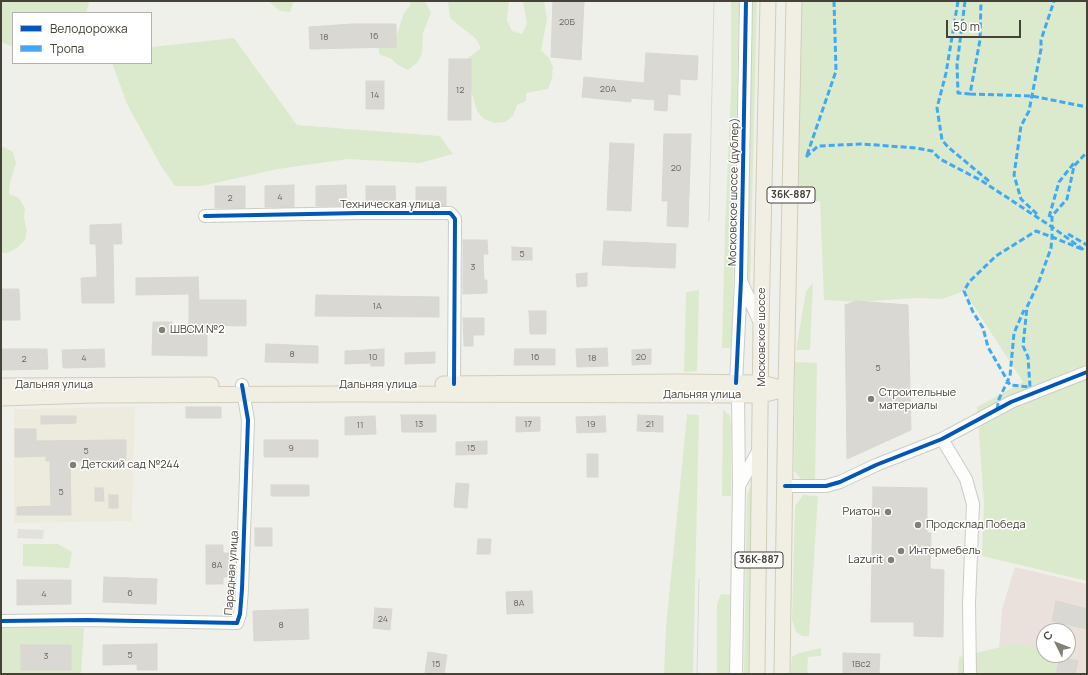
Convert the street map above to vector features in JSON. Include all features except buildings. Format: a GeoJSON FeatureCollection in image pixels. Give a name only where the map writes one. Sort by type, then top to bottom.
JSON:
{"type":"FeatureCollection","features":[{"type":"Feature","properties":{"kind":"main road","name":"Московское шоссе"},"geometry":{"type":"LineString","coordinates":[[757,674],[761,325],[768,1]]}},
{"type":"Feature","properties":{"kind":"main road","name":"36К-887"},"geometry":{"type":"LineString","coordinates":[[782,674],[794,1]]}},
{"type":"Feature","properties":{"kind":"main road","name":"Дальняя улица"},"geometry":{"type":"LineString","coordinates":[[1,398],[454,384],[737,389]]}},
{"type":"Feature","properties":{"kind":"main road","name":"Дальняя улица"},"geometry":{"type":"LineString","coordinates":[[1,386],[243,390],[786,389]]}},
{"type":"Feature","properties":{"kind":"street","name":"Московское шоссе (дублер)"},"geometry":{"type":"LineString","coordinates":[[736,674],[739,486],[737,389],[741,280],[746,1]]}},
{"type":"Feature","properties":{"kind":"street","name":"Техническая улица"},"geometry":{"type":"LineString","coordinates":[[205,216],[450,213],[455,219],[454,384]]}},
{"type":"Feature","properties":{"kind":"street"},"geometry":{"type":"LineString","coordinates":[[741,280],[761,325]]}},
{"type":"Feature","properties":{"kind":"street"},"geometry":{"type":"LineString","coordinates":[[785,486],[826,486],[840,482],[876,465],[942,438],[1011,402],[1087,372]]}},
{"type":"Feature","properties":{"kind":"street","name":"Парадная улица"},"geometry":{"type":"LineString","coordinates":[[1,621],[87,620],[237,623],[240,614],[242,589],[248,420],[243,390]]}},
{"type":"Feature","properties":{"kind":"street"},"geometry":{"type":"LineString","coordinates":[[942,438],[966,479],[973,504],[969,603],[970,674]]}},
{"type":"Feature","properties":{"kind":"street"},"geometry":{"type":"LineString","coordinates":[[739,486],[760,447]]}},
{"type":"Feature","properties":{"kind":"shaded area","name":"Детский сад №244"},"geometry":{"type":"Polygon","coordinates":[[[135,407],[132,521],[14,523],[14,409],[135,407]]]}},
{"type":"Feature","properties":{"kind":"shaded area"},"geometry":{"type":"Polygon","coordinates":[[[18,529],[44,530],[43,539],[17,538],[18,529]]]}},
{"type":"Feature","properties":{"kind":"shaded area"},"geometry":{"type":"Polygon","coordinates":[[[1015,567],[1087,584],[1087,674],[997,674],[1002,609],[1015,567]]]}},
{"type":"Feature","properties":{"kind":"green space"},"geometry":{"type":"Polygon","coordinates":[[[1,1],[87,1],[89,3],[86,12],[12,12],[12,47],[1,42],[1,1]]]}},
{"type":"Feature","properties":{"kind":"green space"},"geometry":{"type":"Polygon","coordinates":[[[268,1],[294,1],[290,12],[280,11],[268,1]]]}},
{"type":"Feature","properties":{"kind":"green space"},"geometry":{"type":"Polygon","coordinates":[[[408,1],[425,1],[431,13],[423,33],[422,54],[417,63],[408,70],[398,65],[390,58],[380,55],[377,44],[397,34],[404,13],[411,4],[408,1]]]}},
{"type":"Feature","properties":{"kind":"green space"},"geometry":{"type":"Polygon","coordinates":[[[448,1],[509,1],[507,20],[512,31],[522,34],[527,24],[523,1],[544,1],[547,19],[541,50],[549,58],[553,67],[552,78],[548,89],[526,93],[526,101],[517,105],[513,116],[505,122],[494,123],[484,119],[477,111],[463,62],[481,48],[476,39],[450,18],[448,1]]]}},
{"type":"Feature","properties":{"kind":"green space"},"geometry":{"type":"Polygon","coordinates":[[[731,1],[739,1],[732,339],[731,348],[722,348],[731,90],[731,1]]]}},
{"type":"Feature","properties":{"kind":"green space"},"geometry":{"type":"Polygon","coordinates":[[[750,1],[757,1],[750,288],[746,278],[750,1]]]}},
{"type":"Feature","properties":{"kind":"green space"},"geometry":{"type":"Polygon","coordinates":[[[794,1],[1087,1],[1087,581],[982,556],[984,503],[977,407],[1023,382],[964,291],[942,299],[916,298],[857,302],[824,300],[820,201],[803,204],[792,150],[794,1]]]}},
{"type":"Feature","properties":{"kind":"green space"},"geometry":{"type":"Polygon","coordinates":[[[234,38],[297,125],[440,136],[453,154],[420,163],[348,159],[278,169],[202,186],[175,186],[161,166],[127,104],[112,64],[152,64],[152,47],[234,38]]]}},
{"type":"Feature","properties":{"kind":"green space"},"geometry":{"type":"Polygon","coordinates":[[[1,147],[13,152],[16,163],[10,183],[9,194],[19,198],[25,208],[24,219],[27,230],[25,240],[17,248],[7,253],[1,253],[1,147]]]}},
{"type":"Feature","properties":{"kind":"green space"},"geometry":{"type":"Polygon","coordinates":[[[813,283],[810,350],[796,350],[806,291],[813,283]]]}},
{"type":"Feature","properties":{"kind":"green space"},"geometry":{"type":"Polygon","coordinates":[[[699,290],[697,371],[684,372],[686,292],[699,290]]]}},
{"type":"Feature","properties":{"kind":"green space"},"geometry":{"type":"Polygon","coordinates":[[[795,362],[817,363],[815,481],[805,483],[794,471],[795,362]]]}},
{"type":"Feature","properties":{"kind":"green space"},"geometry":{"type":"Polygon","coordinates":[[[723,409],[730,416],[731,425],[731,496],[722,496],[723,409]]]}},
{"type":"Feature","properties":{"kind":"green space"},"geometry":{"type":"Polygon","coordinates":[[[687,414],[699,415],[693,674],[664,674],[666,627],[687,414]]]}},
{"type":"Feature","properties":{"kind":"green space"},"geometry":{"type":"Polygon","coordinates":[[[752,481],[749,674],[744,674],[747,496],[752,481]]]}},
{"type":"Feature","properties":{"kind":"green space"},"geometry":{"type":"Polygon","coordinates":[[[803,495],[818,496],[809,636],[802,636],[796,632],[792,620],[795,506],[803,495]]]}},
{"type":"Feature","properties":{"kind":"green space"},"geometry":{"type":"Polygon","coordinates":[[[23,544],[58,544],[72,552],[69,568],[23,566],[23,544]]]}},
{"type":"Feature","properties":{"kind":"green space"},"geometry":{"type":"Polygon","coordinates":[[[721,594],[730,595],[729,674],[717,674],[717,604],[721,594]]]}},
{"type":"Feature","properties":{"kind":"green space"},"geometry":{"type":"Polygon","coordinates":[[[1,627],[84,628],[81,674],[1,674],[1,627]]]}},
{"type":"Feature","properties":{"kind":"green space"},"geometry":{"type":"Polygon","coordinates":[[[1017,643],[1036,648],[1036,663],[1057,663],[1055,674],[958,674],[959,657],[1017,643]]]}},
{"type":"Feature","properties":{"kind":"green space"},"geometry":{"type":"Polygon","coordinates":[[[821,648],[821,656],[808,657],[807,674],[790,674],[792,657],[799,653],[821,648]]]}},
{"type":"Feature","properties":{"kind":"tram line"},"geometry":{"type":"LineString","coordinates":[[709,221],[714,1]]}},
{"type":"Feature","properties":{"kind":"tram line"},"geometry":{"type":"LineString","coordinates":[[697,674],[699,579]]}},
{"type":"Feature","properties":{"kind":"marked path"},"geometry":{"type":"LineString","coordinates":[[807,155],[836,71],[834,1]]}},
{"type":"Feature","properties":{"kind":"marked path"},"geometry":{"type":"LineString","coordinates":[[958,1],[946,73],[937,108],[942,140],[948,147],[990,182]]}},
{"type":"Feature","properties":{"kind":"marked path"},"geometry":{"type":"LineString","coordinates":[[965,1],[957,65],[958,93],[970,94],[980,40],[981,1]]}},
{"type":"Feature","properties":{"kind":"marked path"},"geometry":{"type":"LineString","coordinates":[[1037,214],[1021,199],[1014,175],[1021,126],[1029,111],[1041,49],[1041,40],[1054,1]]}},
{"type":"Feature","properties":{"kind":"marked path"},"geometry":{"type":"LineString","coordinates":[[970,94],[1032,96],[1087,107]]}},
{"type":"Feature","properties":{"kind":"marked path"},"geometry":{"type":"LineString","coordinates":[[806,157],[818,146],[862,144],[916,148],[932,151],[940,159],[982,181],[1052,227],[1084,250],[1052,237],[1036,231],[996,256],[969,282],[964,291],[973,312],[983,328],[988,347],[1010,385],[1030,387],[1028,357],[1023,346],[1027,307],[1038,284],[1051,248],[1052,237],[1052,216],[1067,199],[1074,166],[1087,152]]}},
{"type":"Feature","properties":{"kind":"marked path"},"geometry":{"type":"LineString","coordinates":[[1049,217],[1059,182],[1074,163]]}},
{"type":"Feature","properties":{"kind":"marked path"},"geometry":{"type":"LineString","coordinates":[[1068,234],[1087,245]]}},
{"type":"Feature","properties":{"kind":"marked path"},"geometry":{"type":"LineString","coordinates":[[997,409],[999,399],[1010,376],[1014,333],[1024,310]]}},
{"type":"Feature","properties":{"kind":"cycle path"},"geometry":{"type":"LineString","coordinates":[[736,383],[741,280],[746,1]]}},
{"type":"Feature","properties":{"kind":"cycle path"},"geometry":{"type":"LineString","coordinates":[[205,216],[450,213],[455,219],[454,384]]}},
{"type":"Feature","properties":{"kind":"cycle path"},"geometry":{"type":"LineString","coordinates":[[785,486],[826,486],[840,482],[876,465],[942,439],[1011,402],[1087,372]]}},
{"type":"Feature","properties":{"kind":"cycle path"},"geometry":{"type":"LineString","coordinates":[[1,621],[87,620],[237,623],[240,614],[242,589],[248,420],[242,385]]}},
{"type":"Feature","properties":{"kind":"place","name":"ШВСМ №2"},"geometry":{"type":"Point","coordinates":[162,330]}},
{"type":"Feature","properties":{"kind":"place","name":"Строительные материалы"},"geometry":{"type":"Point","coordinates":[871,399]}},
{"type":"Feature","properties":{"kind":"place","name":"Детский сад №244"},"geometry":{"type":"Point","coordinates":[73,465]}},
{"type":"Feature","properties":{"kind":"place","name":"Риатон"},"geometry":{"type":"Point","coordinates":[888,512]}},
{"type":"Feature","properties":{"kind":"place","name":"Продсклад Победа"},"geometry":{"type":"Point","coordinates":[918,525]}},
{"type":"Feature","properties":{"kind":"place","name":"Интермебель"},"geometry":{"type":"Point","coordinates":[901,551]}},
{"type":"Feature","properties":{"kind":"place","name":"Lazurit"},"geometry":{"type":"Point","coordinates":[891,560]}}]}
